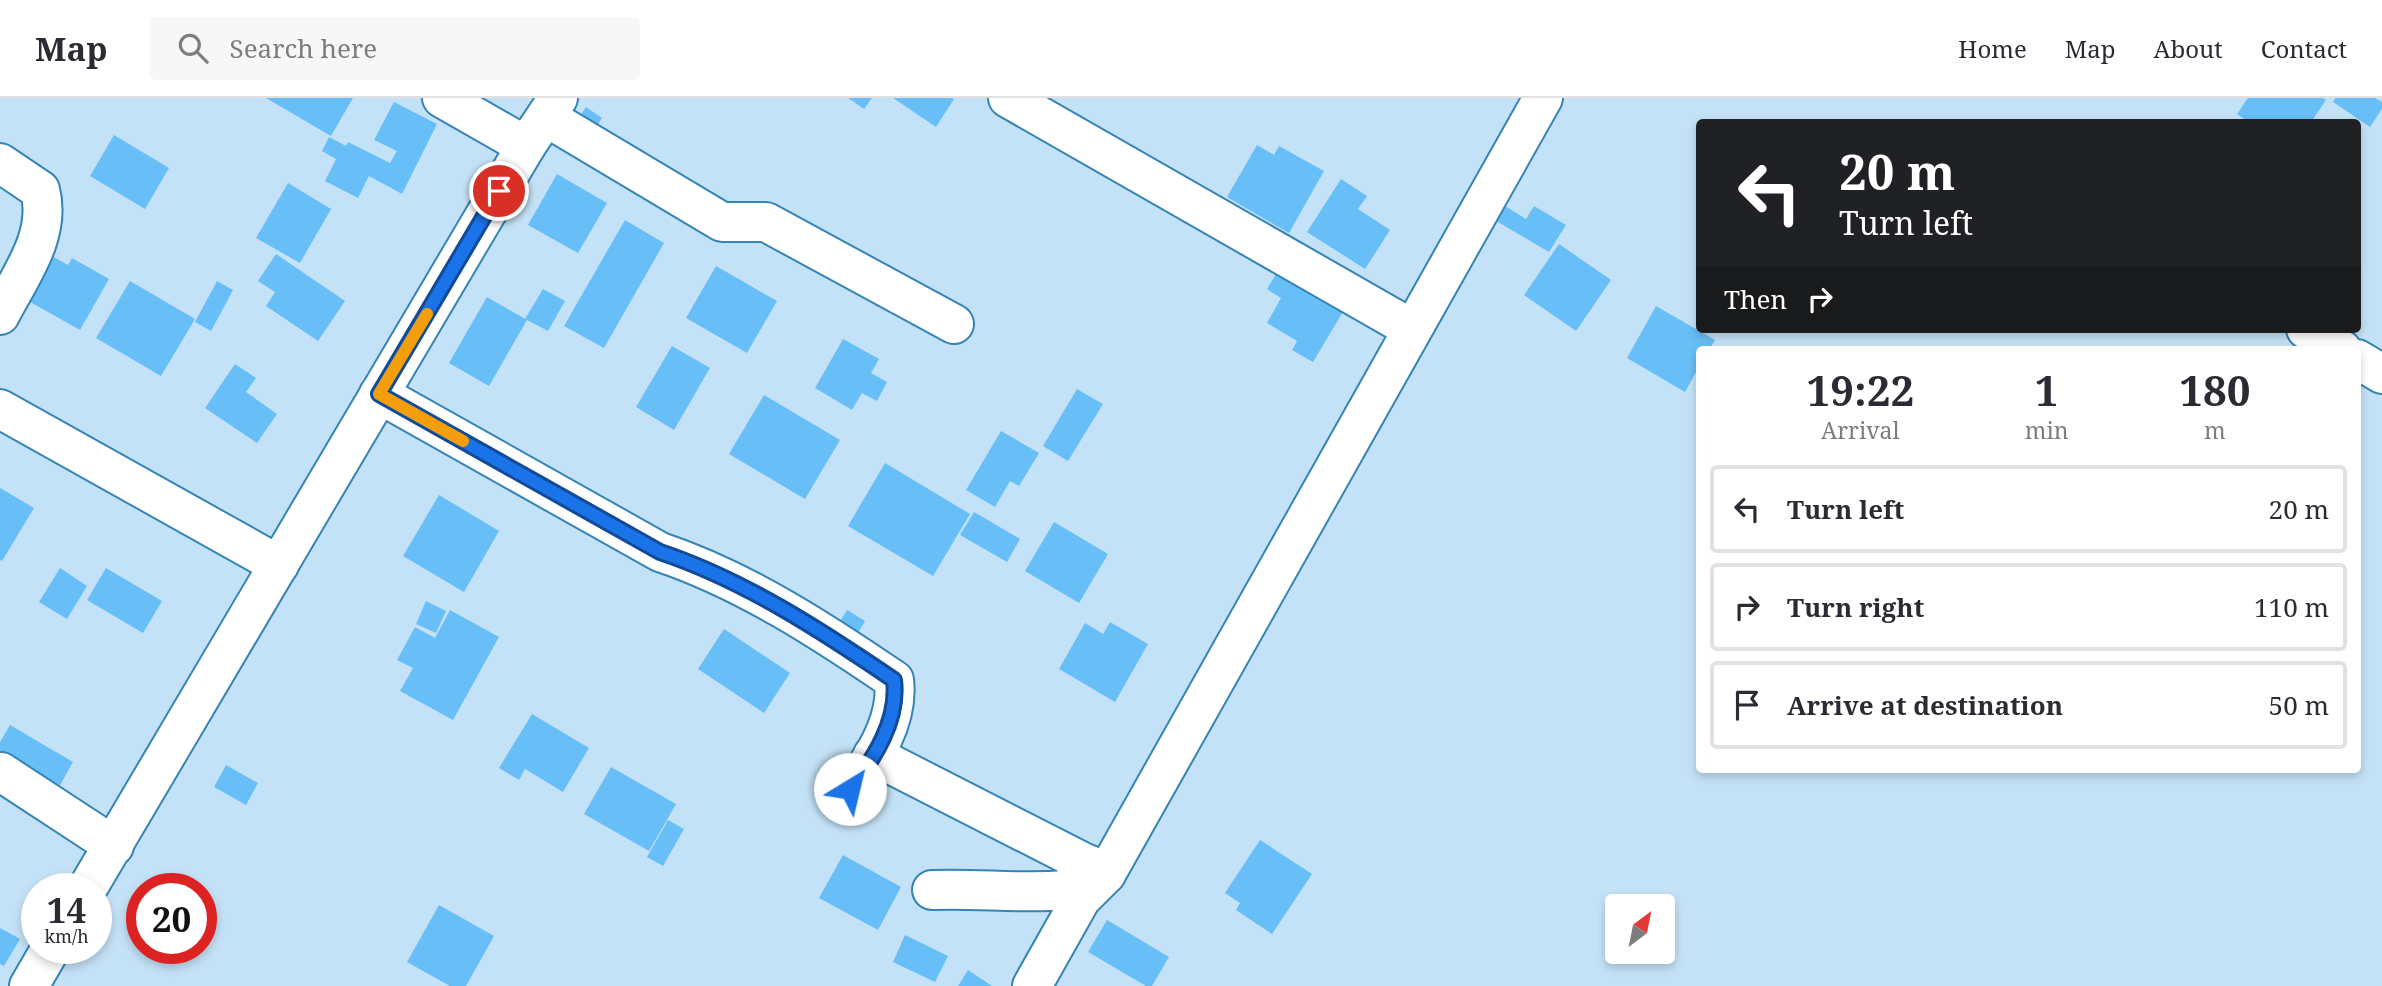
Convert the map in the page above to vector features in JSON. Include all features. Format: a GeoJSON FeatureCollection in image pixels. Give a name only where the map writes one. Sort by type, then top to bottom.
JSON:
{"type":"FeatureCollection","features":[{"type":"Feature","properties":{"kind":"street"},"geometry":{"type":"LineString","coordinates":[[442,98],[543,120],[722,222],[766,222],[954,324]]}},
{"type":"Feature","properties":{"kind":"street"},"geometry":{"type":"LineString","coordinates":[[1009,98],[1412,329]]}},
{"type":"Feature","properties":{"kind":"street"},"geometry":{"type":"LineString","coordinates":[[1032,986],[1412,329],[1542,98]]}},
{"type":"Feature","properties":{"kind":"street"},"geometry":{"type":"LineString","coordinates":[[98,873],[543,120]]}},
{"type":"Feature","properties":{"kind":"street"},"geometry":{"type":"LineString","coordinates":[[0,163],[40,190],[44,206],[38,243],[0,315]]}},
{"type":"Feature","properties":{"kind":"street"},"geometry":{"type":"LineString","coordinates":[[2313,333],[2335,346]]}},
{"type":"Feature","properties":{"kind":"street"},"geometry":{"type":"LineString","coordinates":[[2361,361],[2382,374]]}},
{"type":"Feature","properties":{"kind":"street"},"geometry":{"type":"LineString","coordinates":[[379,394],[660,552],[690,562],[794,616],[894,680],[896,699],[873,755],[850,789]]}},
{"type":"Feature","properties":{"kind":"street"},"geometry":{"type":"LineString","coordinates":[[0,409],[279,565]]}},
{"type":"Feature","properties":{"kind":"street"},"geometry":{"type":"LineString","coordinates":[[873,755],[1098,870]]}},
{"type":"Feature","properties":{"kind":"street"},"geometry":{"type":"LineString","coordinates":[[1,772],[114,846]]}},
{"type":"Feature","properties":{"kind":"street"},"geometry":{"type":"LineString","coordinates":[[932,890],[967,888],[1026,894],[1066,890],[1098,870]]}},
{"type":"Feature","properties":{"kind":"street"},"geometry":{"type":"LineString","coordinates":[[29,986],[42,964]]}},
{"type":"Feature","properties":{"kind":"building"},"geometry":{"type":"Polygon","coordinates":[[[266,98],[353,98],[331,136],[266,98]]]}},
{"type":"Feature","properties":{"kind":"building"},"geometry":{"type":"Polygon","coordinates":[[[848,98],[872,98],[864,109],[848,98]]]}},
{"type":"Feature","properties":{"kind":"building"},"geometry":{"type":"Polygon","coordinates":[[[893,98],[952,98],[954,99],[936,127],[893,98]]]}},
{"type":"Feature","properties":{"kind":"building"},"geometry":{"type":"Polygon","coordinates":[[[2248,98],[2326,100],[2313,119],[2244,119],[2237,114],[2248,98]]]}},
{"type":"Feature","properties":{"kind":"building"},"geometry":{"type":"Polygon","coordinates":[[[2335,98],[2375,98],[2382,102],[2382,109],[2370,127],[2333,102],[2335,98]]]}},
{"type":"Feature","properties":{"kind":"building"},"geometry":{"type":"Polygon","coordinates":[[[394,102],[437,124],[402,194],[369,176],[358,198],[325,181],[336,159],[322,151],[329,137],[346,146],[348,142],[390,163],[397,151],[374,140],[394,102]]]}},
{"type":"Feature","properties":{"kind":"building"},"geometry":{"type":"Polygon","coordinates":[[[586,107],[602,118],[591,134],[575,124],[586,107]]]}},
{"type":"Feature","properties":{"kind":"building"},"geometry":{"type":"Polygon","coordinates":[[[114,135],[169,168],[145,209],[90,176],[114,135]]]}},
{"type":"Feature","properties":{"kind":"building"},"geometry":{"type":"Polygon","coordinates":[[[1257,145],[1274,155],[1279,146],[1324,171],[1289,233],[1227,197],[1257,145]]]}},
{"type":"Feature","properties":{"kind":"building"},"geometry":{"type":"Polygon","coordinates":[[[557,174],[607,203],[578,253],[528,225],[557,174]]]}},
{"type":"Feature","properties":{"kind":"building"},"geometry":{"type":"Polygon","coordinates":[[[1341,179],[1367,196],[1358,209],[1390,230],[1365,269],[1307,232],[1341,179]]]}},
{"type":"Feature","properties":{"kind":"building"},"geometry":{"type":"Polygon","coordinates":[[[288,183],[331,209],[300,263],[256,238],[288,183]]]}},
{"type":"Feature","properties":{"kind":"building"},"geometry":{"type":"Polygon","coordinates":[[[1502,204],[1526,219],[1534,206],[1566,225],[1549,252],[1493,219],[1502,204]]]}},
{"type":"Feature","properties":{"kind":"building"},"geometry":{"type":"Polygon","coordinates":[[[625,220],[664,243],[604,348],[564,326],[625,220]]]}},
{"type":"Feature","properties":{"kind":"building"},"geometry":{"type":"Polygon","coordinates":[[[1559,244],[1611,280],[1576,331],[1524,295],[1559,244]]]}},
{"type":"Feature","properties":{"kind":"building"},"geometry":{"type":"Polygon","coordinates":[[[276,254],[345,301],[318,341],[266,306],[275,292],[258,281],[276,254]]]}},
{"type":"Feature","properties":{"kind":"building"},"geometry":{"type":"Polygon","coordinates":[[[50,255],[68,265],[72,258],[109,279],[80,330],[25,299],[50,255]]]}},
{"type":"Feature","properties":{"kind":"building"},"geometry":{"type":"Polygon","coordinates":[[[716,266],[777,301],[747,353],[686,318],[716,266]]]}},
{"type":"Feature","properties":{"kind":"building"},"geometry":{"type":"Polygon","coordinates":[[[1278,271],[1344,310],[1313,362],[1292,350],[1297,341],[1267,323],[1281,298],[1267,289],[1278,271]]]}},
{"type":"Feature","properties":{"kind":"building"},"geometry":{"type":"Polygon","coordinates":[[[130,281],[195,319],[161,376],[96,338],[130,281]]]}},
{"type":"Feature","properties":{"kind":"building"},"geometry":{"type":"Polygon","coordinates":[[[217,281],[233,290],[211,331],[195,322],[217,281]]]}},
{"type":"Feature","properties":{"kind":"building"},"geometry":{"type":"Polygon","coordinates":[[[543,289],[565,301],[548,331],[525,319],[543,289]]]}},
{"type":"Feature","properties":{"kind":"building"},"geometry":{"type":"Polygon","coordinates":[[[487,297],[527,320],[489,386],[449,363],[487,297]]]}},
{"type":"Feature","properties":{"kind":"building"},"geometry":{"type":"Polygon","coordinates":[[[1656,306],[1696,329],[1696,333],[1703,333],[1715,340],[1711,346],[1696,346],[1696,372],[1685,392],[1627,358],[1656,306]]]}},
{"type":"Feature","properties":{"kind":"building"},"geometry":{"type":"Polygon","coordinates":[[[843,339],[879,359],[871,373],[887,382],[877,401],[862,393],[852,410],[815,388],[843,339]]]}},
{"type":"Feature","properties":{"kind":"building"},"geometry":{"type":"Polygon","coordinates":[[[672,346],[710,368],[674,430],[636,407],[672,346]]]}},
{"type":"Feature","properties":{"kind":"building"},"geometry":{"type":"Polygon","coordinates":[[[235,364],[256,378],[246,392],[277,414],[257,443],[205,408],[235,364]]]}},
{"type":"Feature","properties":{"kind":"building"},"geometry":{"type":"Polygon","coordinates":[[[1077,389],[1103,404],[1068,461],[1043,446],[1077,389]]]}},
{"type":"Feature","properties":{"kind":"building"},"geometry":{"type":"Polygon","coordinates":[[[764,395],[840,440],[805,499],[729,454],[764,395]]]}},
{"type":"Feature","properties":{"kind":"building"},"geometry":{"type":"Polygon","coordinates":[[[1001,431],[1039,453],[1019,486],[1010,481],[995,507],[966,490],[1001,431]]]}},
{"type":"Feature","properties":{"kind":"building"},"geometry":{"type":"Polygon","coordinates":[[[885,463],[970,514],[933,576],[848,526],[885,463]]]}},
{"type":"Feature","properties":{"kind":"building"},"geometry":{"type":"Polygon","coordinates":[[[0,488],[34,508],[2,561],[0,560],[0,488]]]}},
{"type":"Feature","properties":{"kind":"building"},"geometry":{"type":"Polygon","coordinates":[[[439,495],[499,531],[464,592],[403,556],[439,495]]]}},
{"type":"Feature","properties":{"kind":"building"},"geometry":{"type":"Polygon","coordinates":[[[974,512],[1020,539],[1007,562],[960,535],[974,512]]]}},
{"type":"Feature","properties":{"kind":"building"},"geometry":{"type":"Polygon","coordinates":[[[1054,522],[1108,554],[1079,603],[1025,571],[1054,522]]]}},
{"type":"Feature","properties":{"kind":"building"},"geometry":{"type":"Polygon","coordinates":[[[60,568],[87,586],[67,619],[39,602],[60,568]]]}},
{"type":"Feature","properties":{"kind":"building"},"geometry":{"type":"Polygon","coordinates":[[[106,568],[162,601],[143,633],[87,600],[106,568]]]}},
{"type":"Feature","properties":{"kind":"building"},"geometry":{"type":"Polygon","coordinates":[[[426,601],[446,611],[436,633],[416,624],[426,601]]]}},
{"type":"Feature","properties":{"kind":"building"},"geometry":{"type":"Polygon","coordinates":[[[450,610],[499,637],[453,720],[400,691],[413,668],[397,660],[415,627],[435,638],[450,610]]]}},
{"type":"Feature","properties":{"kind":"building"},"geometry":{"type":"Polygon","coordinates":[[[847,610],[865,621],[855,638],[837,626],[847,610]]]}},
{"type":"Feature","properties":{"kind":"building"},"geometry":{"type":"Polygon","coordinates":[[[1110,622],[1148,644],[1115,702],[1059,669],[1085,623],[1103,634],[1110,622]]]}},
{"type":"Feature","properties":{"kind":"building"},"geometry":{"type":"Polygon","coordinates":[[[724,629],[790,673],[764,713],[698,669],[724,629]]]}},
{"type":"Feature","properties":{"kind":"building"},"geometry":{"type":"Polygon","coordinates":[[[532,714],[589,748],[563,792],[525,769],[519,780],[499,768],[532,714]]]}},
{"type":"Feature","properties":{"kind":"building"},"geometry":{"type":"Polygon","coordinates":[[[10,725],[73,762],[59,787],[0,752],[0,742],[10,725]]]}},
{"type":"Feature","properties":{"kind":"building"},"geometry":{"type":"Polygon","coordinates":[[[226,765],[258,783],[246,805],[214,787],[226,765]]]}},
{"type":"Feature","properties":{"kind":"building"},"geometry":{"type":"Polygon","coordinates":[[[611,767],[676,804],[649,851],[584,814],[611,767]]]}},
{"type":"Feature","properties":{"kind":"building"},"geometry":{"type":"Polygon","coordinates":[[[668,820],[684,829],[663,866],[647,857],[668,820]]]}},
{"type":"Feature","properties":{"kind":"building"},"geometry":{"type":"Polygon","coordinates":[[[1260,840],[1312,874],[1272,934],[1236,910],[1240,903],[1225,893],[1260,840]]]}},
{"type":"Feature","properties":{"kind":"building"},"geometry":{"type":"Polygon","coordinates":[[[843,855],[901,887],[878,930],[819,898],[843,855]]]}},
{"type":"Feature","properties":{"kind":"building"},"geometry":{"type":"Polygon","coordinates":[[[439,905],[494,936],[466,986],[450,986],[407,962],[439,905]]]}},
{"type":"Feature","properties":{"kind":"building"},"geometry":{"type":"Polygon","coordinates":[[[1107,920],[1169,957],[1152,986],[1146,986],[1088,952],[1107,920]]]}},
{"type":"Feature","properties":{"kind":"building"},"geometry":{"type":"Polygon","coordinates":[[[0,928],[20,939],[4,966],[0,964],[0,928]]]}},
{"type":"Feature","properties":{"kind":"building"},"geometry":{"type":"Polygon","coordinates":[[[905,935],[948,956],[935,982],[893,962],[905,935]]]}},
{"type":"Feature","properties":{"kind":"building"},"geometry":{"type":"Polygon","coordinates":[[[968,970],[992,986],[958,986],[968,970]]]}},
{"type":"Feature","properties":{"kind":"slow traffic"},"geometry":{"type":"LineString","coordinates":[[427,314],[379,394],[463,441]]}},
{"type":"Feature","properties":{"kind":"route"},"geometry":{"type":"LineString","coordinates":[[499,191],[379,394],[660,552],[690,562],[794,616],[894,680],[896,699],[888,726],[865,770],[850,789]]}}]}
